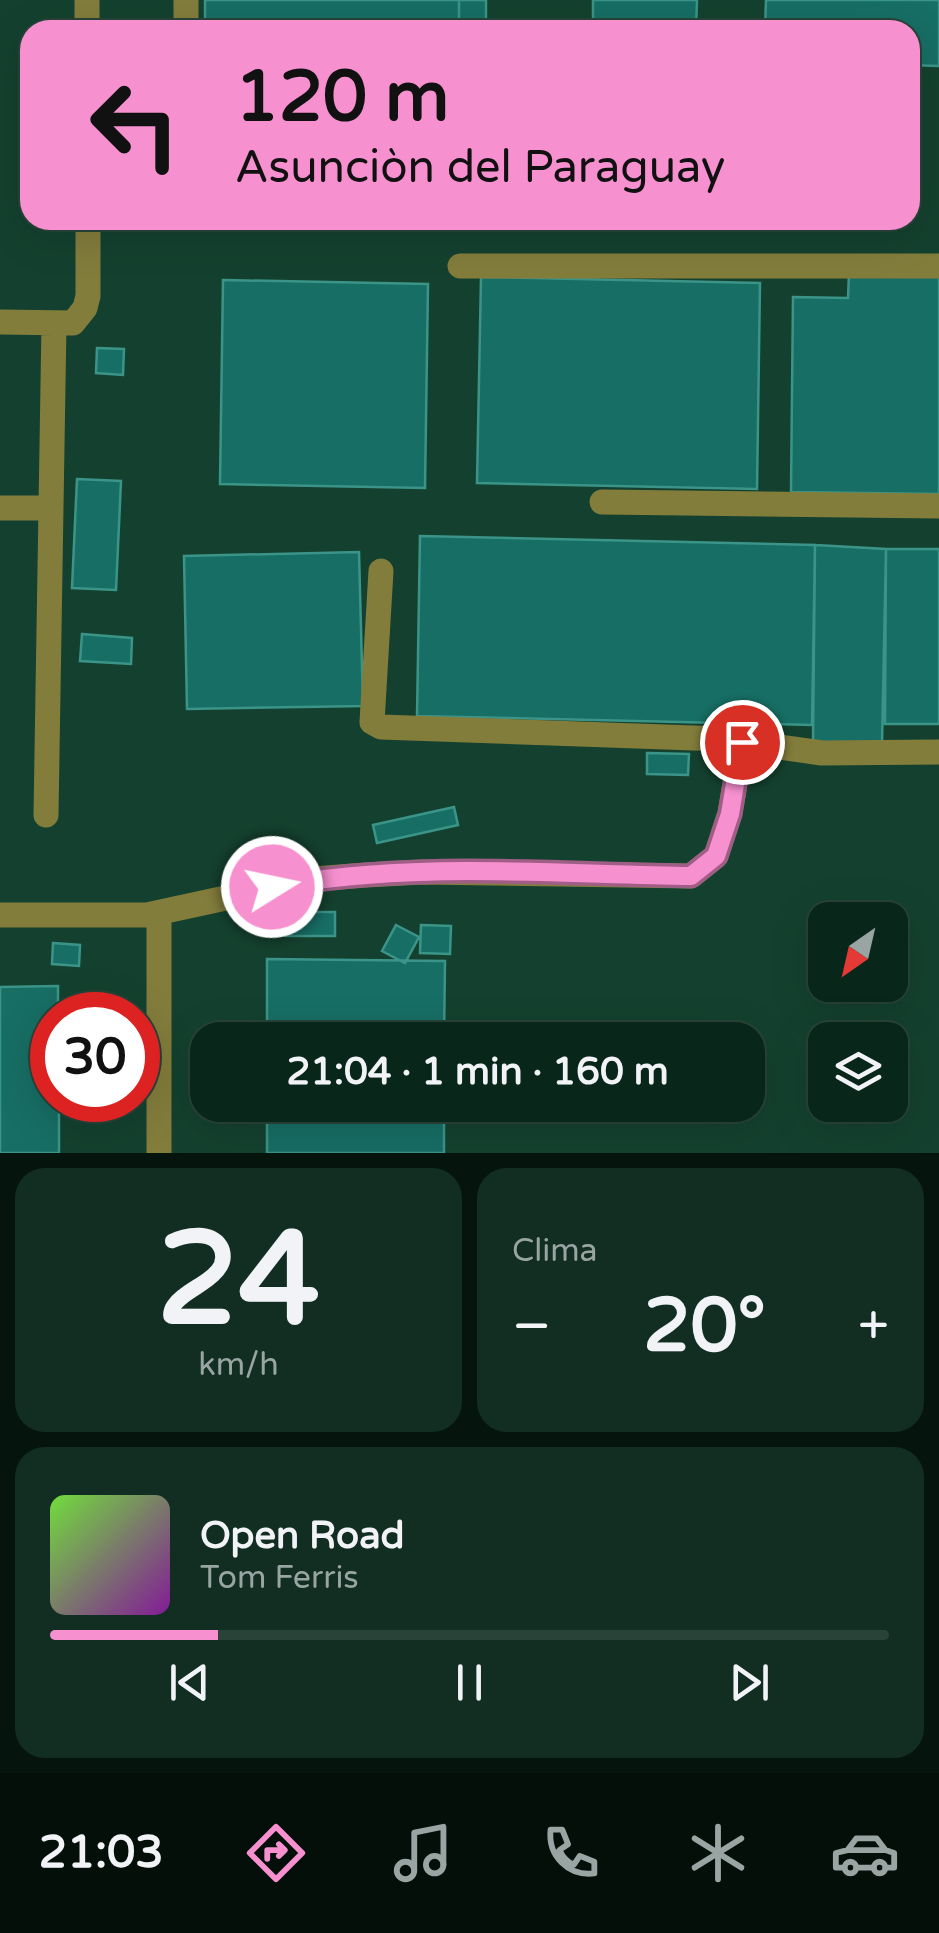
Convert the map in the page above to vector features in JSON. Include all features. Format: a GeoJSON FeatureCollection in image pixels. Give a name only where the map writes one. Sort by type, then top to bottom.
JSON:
{"type":"FeatureCollection","features":[{"type":"Feature","properties":{"kind":"street"},"geometry":{"type":"LineString","coordinates":[[0,322],[73,324],[85,308],[88,230]]}},
{"type":"Feature","properties":{"kind":"street"},"geometry":{"type":"LineString","coordinates":[[460,266],[939,266]]}},
{"type":"Feature","properties":{"kind":"street"},"geometry":{"type":"LineString","coordinates":[[46,815],[54,323]]}},
{"type":"Feature","properties":{"kind":"street"},"geometry":{"type":"LineString","coordinates":[[602,502],[939,506]]}},
{"type":"Feature","properties":{"kind":"street"},"geometry":{"type":"LineString","coordinates":[[0,508],[50,508]]}},
{"type":"Feature","properties":{"kind":"street"},"geometry":{"type":"LineString","coordinates":[[381,571],[372,722],[381,727],[742,742],[822,753],[939,752]]}},
{"type":"Feature","properties":{"kind":"street"},"geometry":{"type":"LineString","coordinates":[[0,914],[159,913],[314,879],[366,874],[691,876],[716,856],[730,814],[742,742]]}},
{"type":"Feature","properties":{"kind":"street"},"geometry":{"type":"LineString","coordinates":[[159,913],[159,1153]]}},
{"type":"Feature","properties":{"kind":"shaded area"},"geometry":{"type":"Polygon","coordinates":[[[0,0],[939,0],[939,1153],[0,1153],[0,0]]]}},
{"type":"Feature","properties":{"kind":"building"},"geometry":{"type":"Polygon","coordinates":[[[205,0],[459,0],[459,20],[205,20],[205,0]]]}},
{"type":"Feature","properties":{"kind":"building"},"geometry":{"type":"Polygon","coordinates":[[[459,0],[486,0],[486,20],[459,20],[459,0]]]}},
{"type":"Feature","properties":{"kind":"building"},"geometry":{"type":"Polygon","coordinates":[[[593,0],[697,0],[696,20],[593,20],[593,0]]]}},
{"type":"Feature","properties":{"kind":"building"},"geometry":{"type":"Polygon","coordinates":[[[766,0],[939,0],[939,66],[920,65],[920,20],[765,20],[766,0]]]}},
{"type":"Feature","properties":{"kind":"building"},"geometry":{"type":"Polygon","coordinates":[[[849,273],[939,274],[939,494],[791,492],[793,297],[848,298],[849,273]]]}},
{"type":"Feature","properties":{"kind":"building"},"geometry":{"type":"Polygon","coordinates":[[[481,277],[760,283],[757,489],[477,483],[481,277]]]}},
{"type":"Feature","properties":{"kind":"building"},"geometry":{"type":"Polygon","coordinates":[[[223,280],[428,284],[425,488],[220,484],[223,280]]]}},
{"type":"Feature","properties":{"kind":"building"},"geometry":{"type":"Polygon","coordinates":[[[97,348],[124,349],[123,375],[96,373],[97,348]]]}},
{"type":"Feature","properties":{"kind":"building"},"geometry":{"type":"Polygon","coordinates":[[[77,479],[121,481],[116,590],[72,588],[77,479]]]}},
{"type":"Feature","properties":{"kind":"building"},"geometry":{"type":"Polygon","coordinates":[[[420,536],[815,545],[812,725],[417,716],[420,536]]]}},
{"type":"Feature","properties":{"kind":"building"},"geometry":{"type":"Polygon","coordinates":[[[815,545],[886,549],[882,744],[813,743],[815,545]]]}},
{"type":"Feature","properties":{"kind":"building"},"geometry":{"type":"Polygon","coordinates":[[[886,549],[939,549],[939,724],[885,724],[886,549]]]}},
{"type":"Feature","properties":{"kind":"building"},"geometry":{"type":"Polygon","coordinates":[[[359,552],[363,706],[187,709],[184,556],[359,552]]]}},
{"type":"Feature","properties":{"kind":"building"},"geometry":{"type":"Polygon","coordinates":[[[82,634],[132,638],[131,664],[80,661],[82,634]]]}},
{"type":"Feature","properties":{"kind":"building"},"geometry":{"type":"Polygon","coordinates":[[[647,753],[689,754],[688,775],[647,774],[647,753]]]}},
{"type":"Feature","properties":{"kind":"building"},"geometry":{"type":"Polygon","coordinates":[[[454,807],[458,825],[377,843],[373,825],[454,807]]]}},
{"type":"Feature","properties":{"kind":"building"},"geometry":{"type":"Polygon","coordinates":[[[285,912],[335,912],[335,936],[286,936],[285,912]]]}},
{"type":"Feature","properties":{"kind":"building"},"geometry":{"type":"Polygon","coordinates":[[[396,925],[419,937],[405,963],[382,951],[396,925]]]}},
{"type":"Feature","properties":{"kind":"building"},"geometry":{"type":"Polygon","coordinates":[[[421,925],[451,926],[450,954],[420,953],[421,925]]]}},
{"type":"Feature","properties":{"kind":"building"},"geometry":{"type":"Polygon","coordinates":[[[53,943],[80,945],[79,966],[52,964],[53,943]]]}},
{"type":"Feature","properties":{"kind":"building"},"geometry":{"type":"Polygon","coordinates":[[[267,959],[445,961],[444,1022],[267,1022],[267,959]]]}},
{"type":"Feature","properties":{"kind":"building"},"geometry":{"type":"Polygon","coordinates":[[[58,986],[58,992],[30,992],[30,1122],[59,1122],[59,1153],[0,1153],[0,987],[58,986]]]}},
{"type":"Feature","properties":{"kind":"building"},"geometry":{"type":"Polygon","coordinates":[[[267,1122],[444,1122],[444,1153],[267,1153],[267,1122]]]}},
{"type":"Feature","properties":{"kind":"route"},"geometry":{"type":"LineString","coordinates":[[272,887],[314,879],[422,872],[691,876],[716,856],[730,814],[742,742]]}}]}
